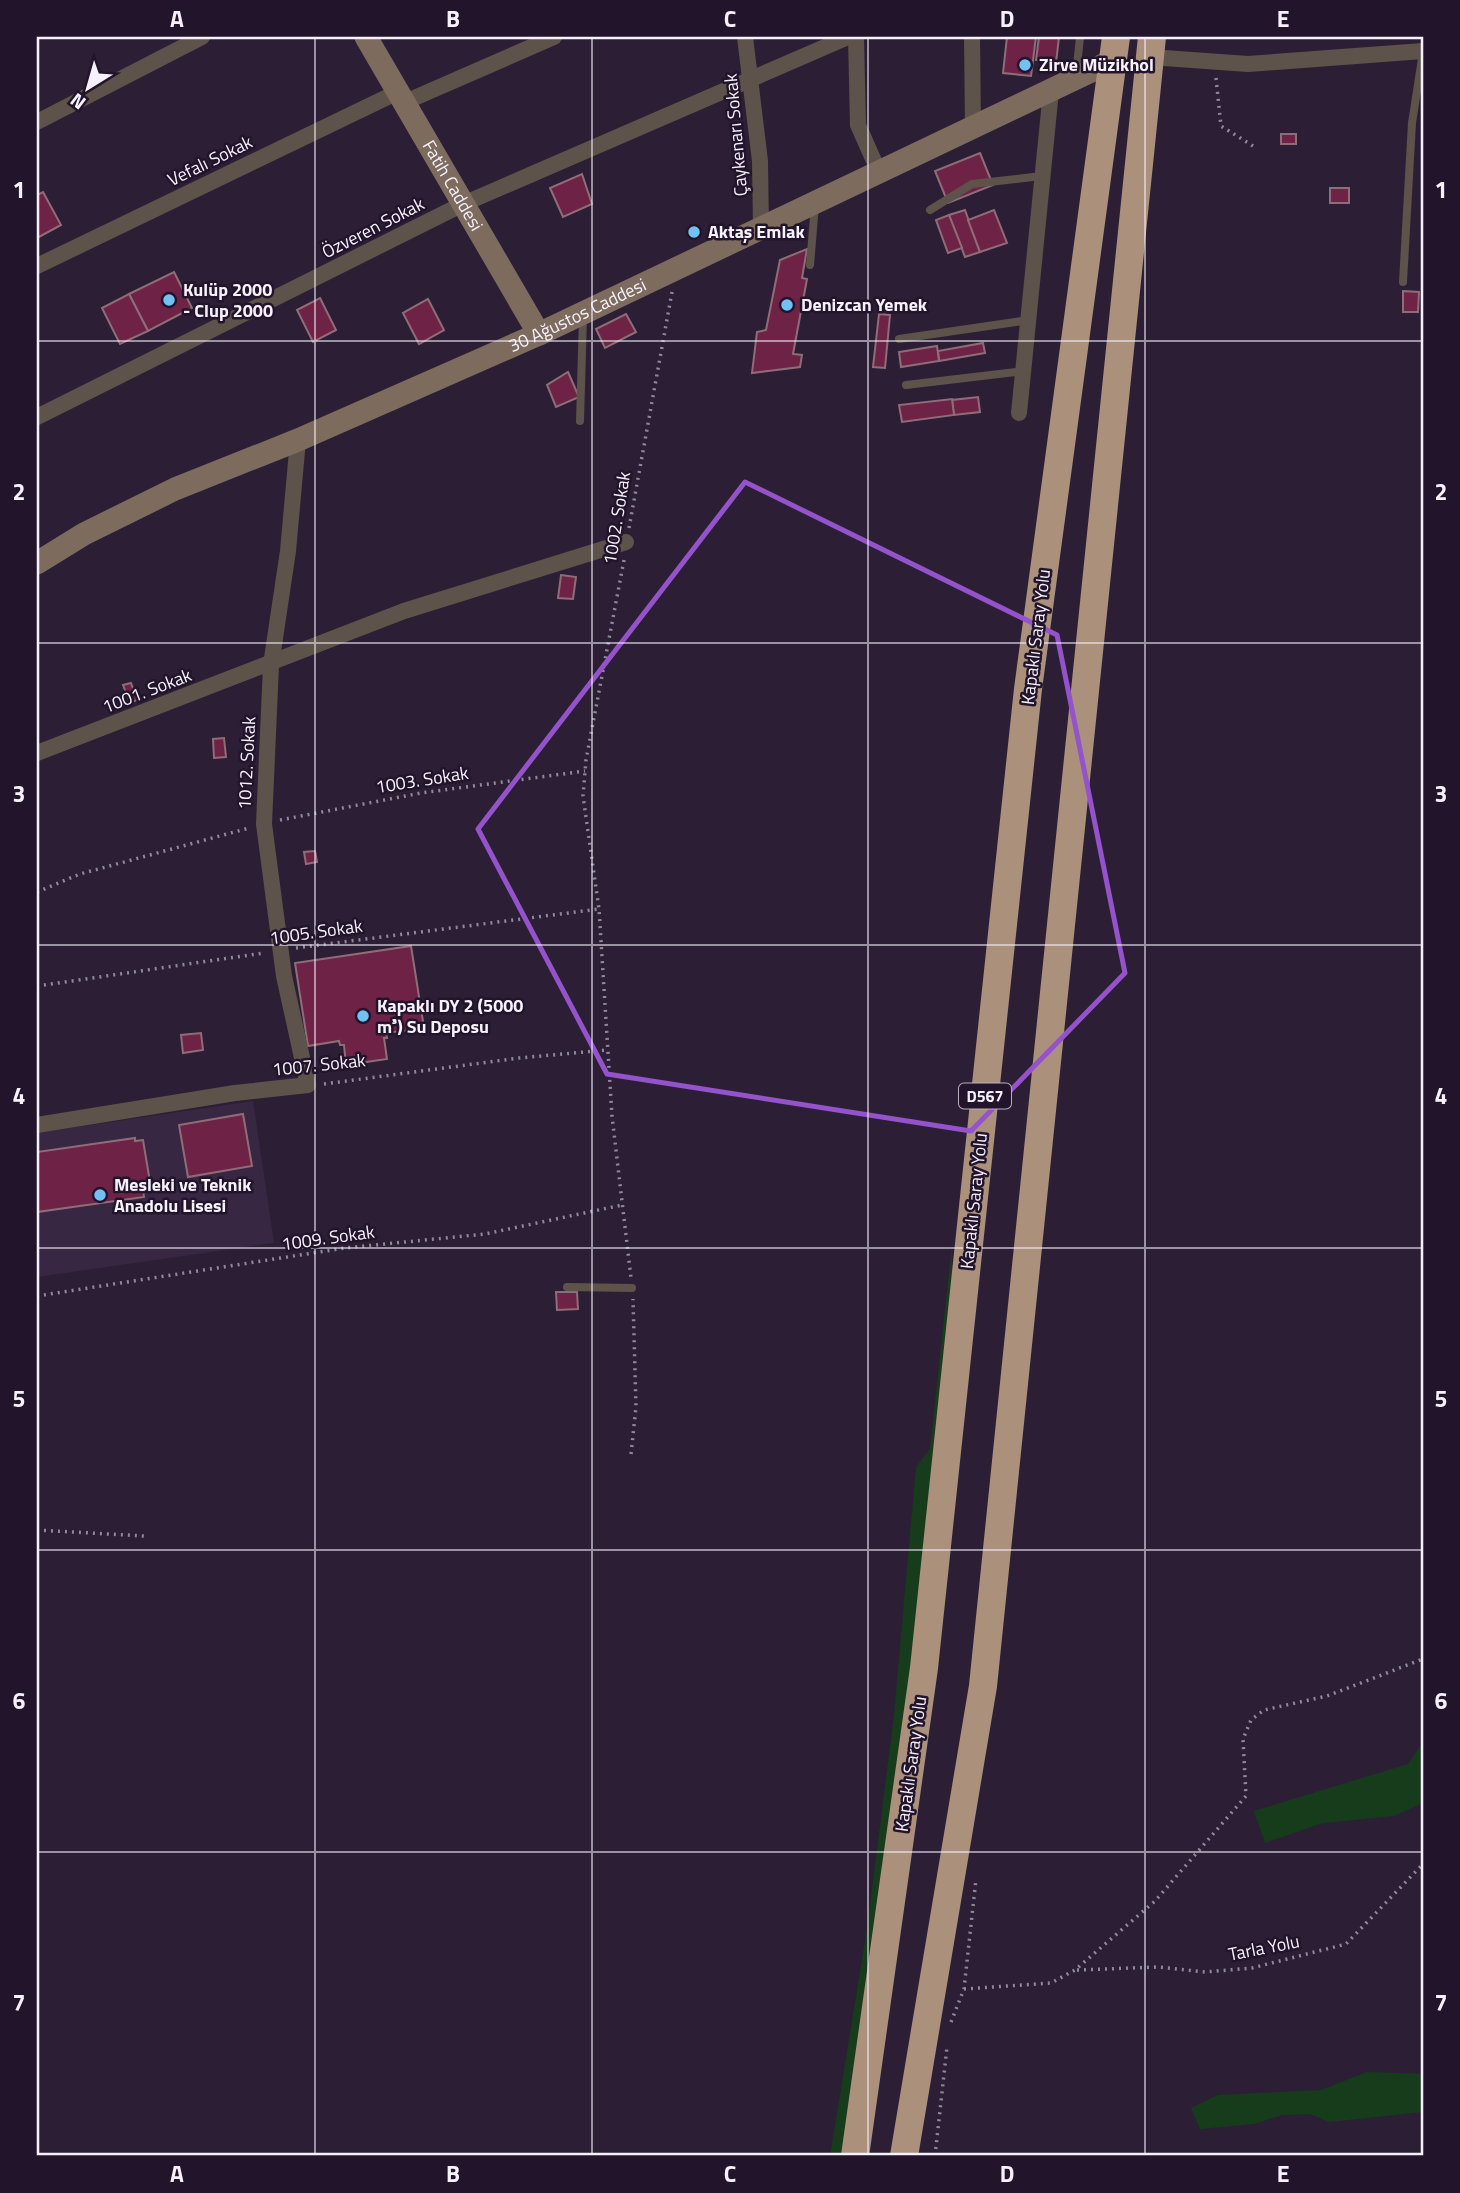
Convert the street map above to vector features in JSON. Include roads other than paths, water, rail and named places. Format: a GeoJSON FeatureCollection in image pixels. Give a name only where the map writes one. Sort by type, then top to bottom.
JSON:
{"type":"FeatureCollection","features":[{"type":"Feature","properties":{"kind":"highway"},"geometry":{"type":"LineString","coordinates":[[904,2156],[983,1686],[1151,47]]}},
{"type":"Feature","properties":{"kind":"highway","name":"Kapaklı Saray Yolu"},"geometry":{"type":"LineString","coordinates":[[855,2156],[924,1668],[1028,689],[1115,48]]}},
{"type":"Feature","properties":{"kind":"street"},"geometry":{"type":"LineString","coordinates":[[37,122],[202,37]]}},
{"type":"Feature","properties":{"kind":"street","name":"Fatih Caddesi"},"geometry":{"type":"LineString","coordinates":[[366,37],[539,334]]}},
{"type":"Feature","properties":{"kind":"street","name":"Vefalı Sokak"},"geometry":{"type":"LineString","coordinates":[[37,266],[402,97],[554,37]]}},
{"type":"Feature","properties":{"kind":"street","name":"Çaykenarı Sokak"},"geometry":{"type":"LineString","coordinates":[[745,37],[760,161],[761,230]]}},
{"type":"Feature","properties":{"kind":"street","name":"Özveren Sokak"},"geometry":{"type":"LineString","coordinates":[[37,417],[463,204],[848,37]]}},
{"type":"Feature","properties":{"kind":"street"},"geometry":{"type":"LineString","coordinates":[[856,37],[858,125],[878,170]]}},
{"type":"Feature","properties":{"kind":"street"},"geometry":{"type":"LineString","coordinates":[[972,37],[974,128]]}},
{"type":"Feature","properties":{"kind":"street"},"geometry":{"type":"LineString","coordinates":[[1151,47],[1214,62],[1248,64],[1423,52]]}},
{"type":"Feature","properties":{"kind":"street","name":"30 Ağustos Caddesi"},"geometry":{"type":"LineString","coordinates":[[37,562],[84,534],[175,489],[298,439],[539,334],[761,230],[878,170],[974,128],[1076,78],[1115,48]]}},
{"type":"Feature","properties":{"kind":"street"},"geometry":{"type":"LineString","coordinates":[[1019,413],[1051,90]]}},
{"type":"Feature","properties":{"kind":"street","name":"1012. Sokak"},"geometry":{"type":"LineString","coordinates":[[298,439],[288,551],[271,664],[264,824],[292,1020],[308,1085]]}},
{"type":"Feature","properties":{"kind":"street","name":"1001. Sokak"},"geometry":{"type":"LineString","coordinates":[[37,753],[404,611],[626,542]]}},
{"type":"Feature","properties":{"kind":"street","name":"1007. Sokak"},"geometry":{"type":"LineString","coordinates":[[37,1125],[235,1093],[308,1085]]}},
{"type":"Feature","properties":{"kind":"lane"},"geometry":{"type":"LineString","coordinates":[[1076,78],[1080,37]]}},
{"type":"Feature","properties":{"kind":"lane"},"geometry":{"type":"LineString","coordinates":[[1403,282],[1412,123],[1423,52]]}},
{"type":"Feature","properties":{"kind":"lane"},"geometry":{"type":"LineString","coordinates":[[930,211],[972,184],[1042,176]]}},
{"type":"Feature","properties":{"kind":"lane"},"geometry":{"type":"LineString","coordinates":[[810,265],[815,202]]}},
{"type":"Feature","properties":{"kind":"lane"},"geometry":{"type":"LineString","coordinates":[[580,421],[583,313]]}},
{"type":"Feature","properties":{"kind":"lane"},"geometry":{"type":"LineString","coordinates":[[899,339],[1029,320]]}},
{"type":"Feature","properties":{"kind":"lane"},"geometry":{"type":"LineString","coordinates":[[906,385],[1024,371]]}},
{"type":"Feature","properties":{"kind":"lane"},"geometry":{"type":"LineString","coordinates":[[567,1287],[632,1289]]}},
{"type":"Feature","properties":{"kind":"place","name":"Zirve Müzikhol"},"geometry":{"type":"Point","coordinates":[1025,65]}},
{"type":"Feature","properties":{"kind":"place","name":"Aktaş Emlak"},"geometry":{"type":"Point","coordinates":[694,232]}},
{"type":"Feature","properties":{"kind":"place","name":"Kulüp 2000 - Clup 2000"},"geometry":{"type":"Point","coordinates":[169,300]}},
{"type":"Feature","properties":{"kind":"place","name":"Denizcan Yemek"},"geometry":{"type":"Point","coordinates":[787,305]}},
{"type":"Feature","properties":{"kind":"place","name":"Kapaklı DY 2 (5000 m³) Su Deposu"},"geometry":{"type":"Point","coordinates":[363,1016]}},
{"type":"Feature","properties":{"kind":"place","name":"Mesleki ve Teknik Anadolu Lisesi"},"geometry":{"type":"Point","coordinates":[100,1195]}}]}
